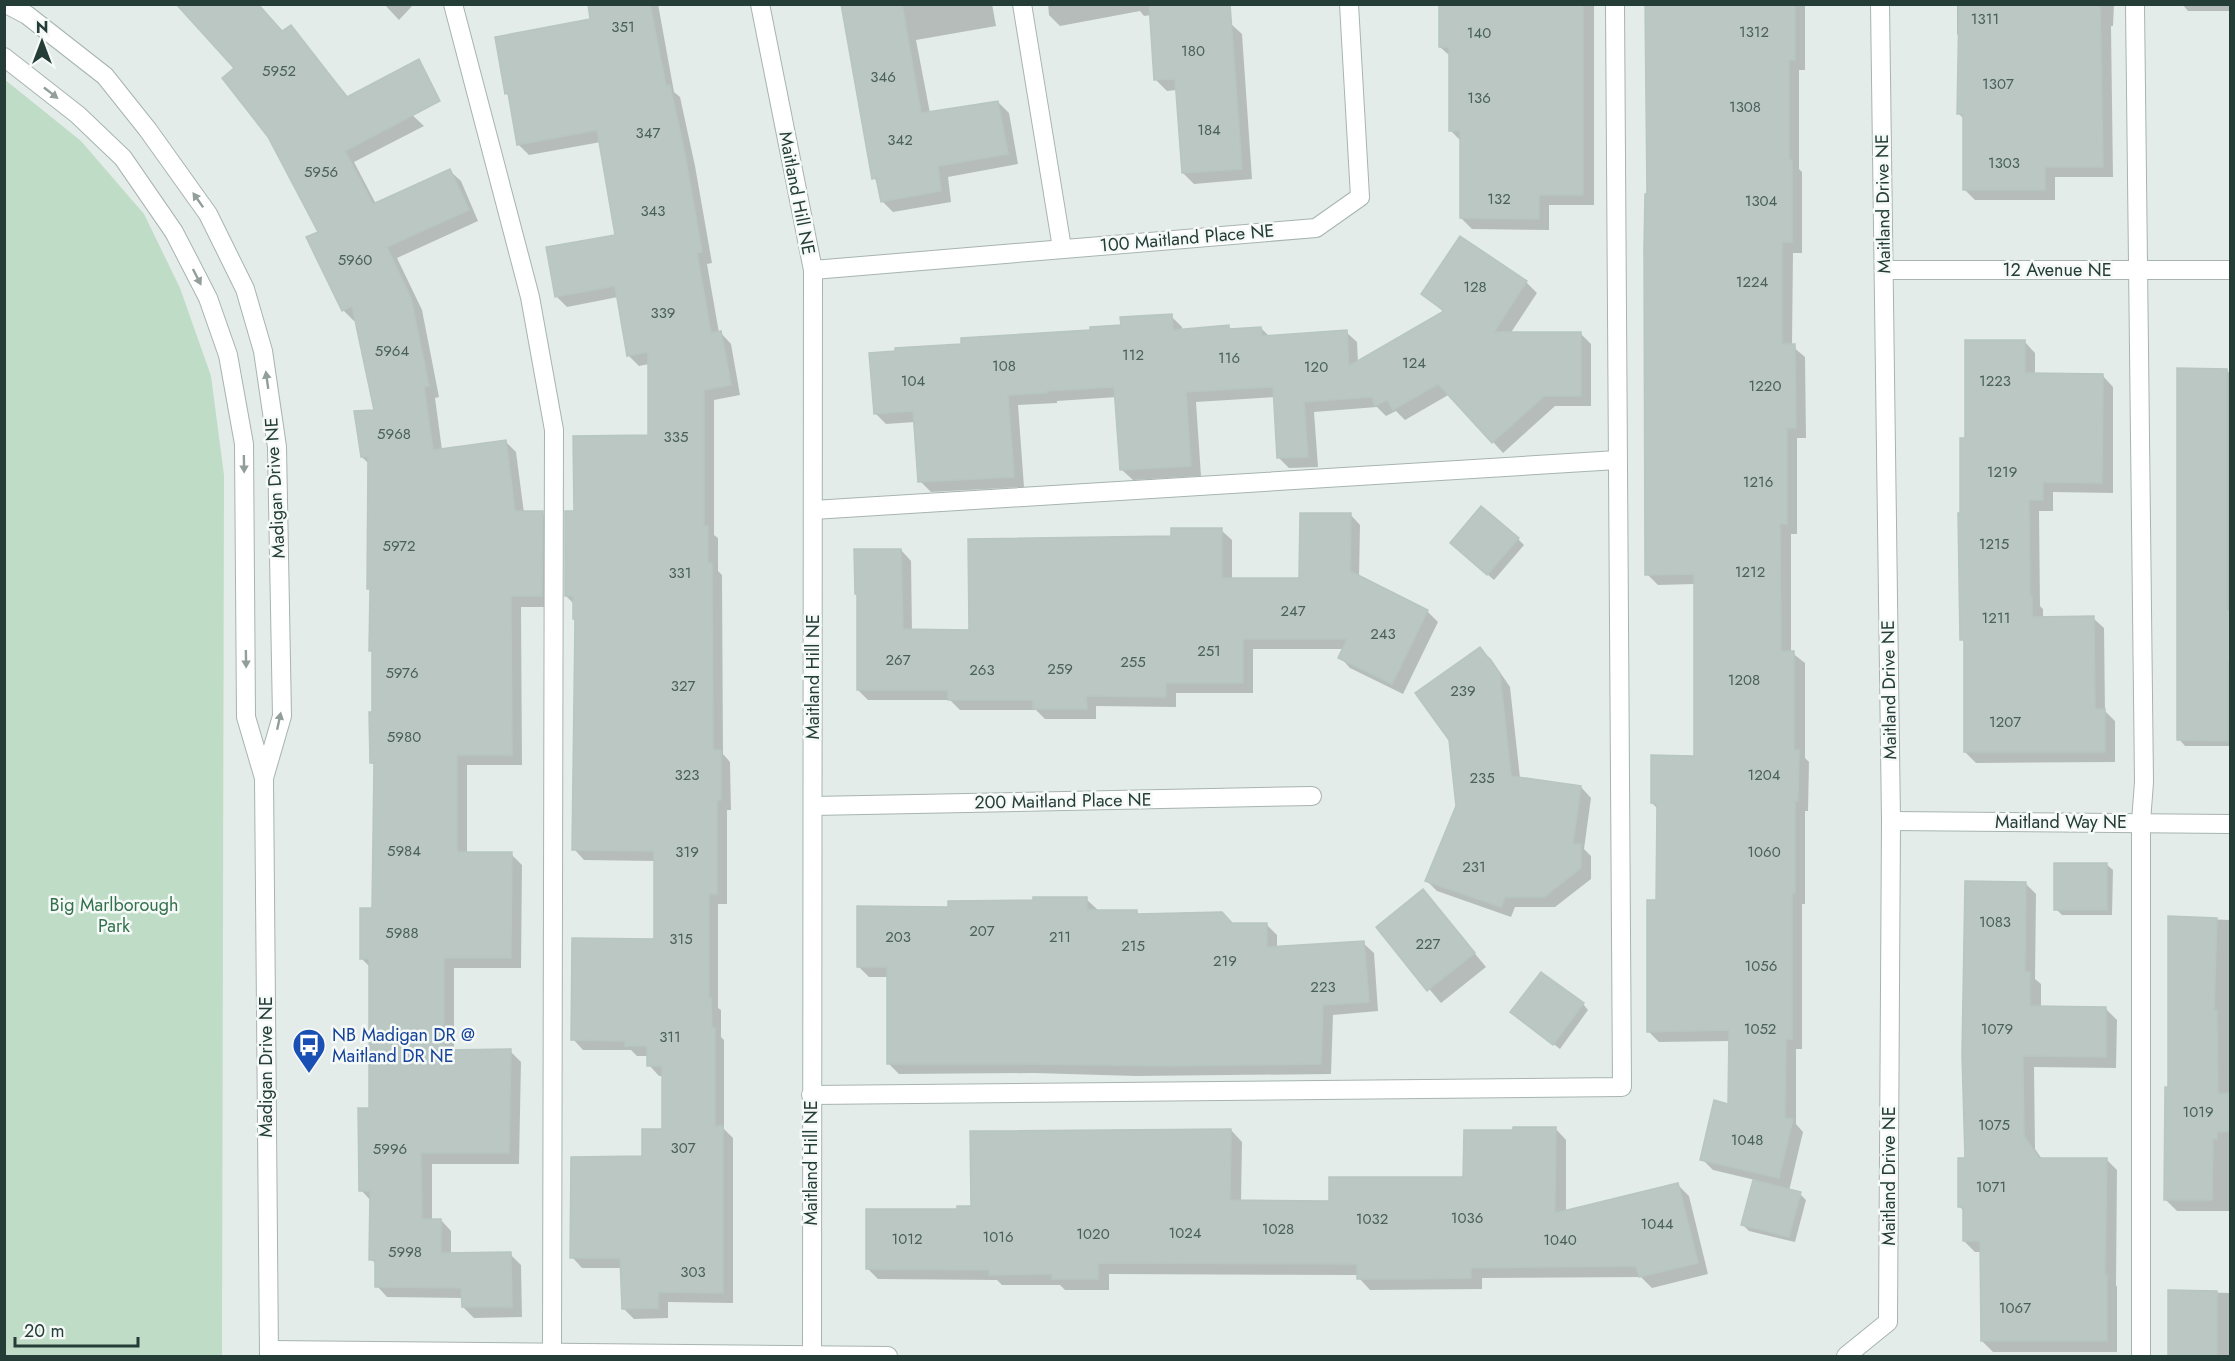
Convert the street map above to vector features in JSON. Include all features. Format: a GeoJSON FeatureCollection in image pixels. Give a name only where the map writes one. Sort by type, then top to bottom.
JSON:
{"type":"FeatureCollection","features":[{"type":"Feature","properties":{"kind":"street","name":"Madigan Drive NE"},"geometry":{"type":"LineString","coordinates":[[6,4],[27,15],[105,76],[148,130],[208,214],[245,289],[263,351],[277,447],[282,716],[264,778]]}},
{"type":"Feature","properties":{"kind":"street"},"geometry":{"type":"LineString","coordinates":[[453,4],[530,297],[554,430],[552,1355]]}},
{"type":"Feature","properties":{"kind":"street","name":"Maitland Hill NE"},"geometry":{"type":"LineString","coordinates":[[760,4],[813,270],[812,1355]]}},
{"type":"Feature","properties":{"kind":"street"},"geometry":{"type":"LineString","coordinates":[[1022,4],[1062,248]]}},
{"type":"Feature","properties":{"kind":"street","name":"100 Maitland Place NE"},"geometry":{"type":"LineString","coordinates":[[813,270],[1316,228],[1359,197],[1349,4]]}},
{"type":"Feature","properties":{"kind":"street"},"geometry":{"type":"LineString","coordinates":[[811,1095],[1622,1087],[1616,4]]}},
{"type":"Feature","properties":{"kind":"street","name":"Maitland Drive NE"},"geometry":{"type":"LineString","coordinates":[[1846,1356],[1888,1322],[1891,821],[1880,4]]}},
{"type":"Feature","properties":{"kind":"street"},"geometry":{"type":"LineString","coordinates":[[2135,4],[2144,782],[2141,822],[2141,1356]]}},
{"type":"Feature","properties":{"kind":"street","name":"Madigan Drive NE"},"geometry":{"type":"LineString","coordinates":[[4,57],[78,115],[123,159],[174,232],[212,308],[228,355],[244,444],[246,717],[264,778],[269,1353]]}},
{"type":"Feature","properties":{"kind":"street","name":"12 Avenue NE"},"geometry":{"type":"LineString","coordinates":[[1884,270],[2230,270]]}},
{"type":"Feature","properties":{"kind":"street"},"geometry":{"type":"LineString","coordinates":[[813,510],[1617,459]]}},
{"type":"Feature","properties":{"kind":"street","name":"200 Maitland Place NE"},"geometry":{"type":"LineString","coordinates":[[813,806],[1312,796]]}},
{"type":"Feature","properties":{"kind":"street","name":"Maitland Way NE"},"geometry":{"type":"LineString","coordinates":[[1891,821],[2230,824]]}},
{"type":"Feature","properties":{"kind":"street"},"geometry":{"type":"LineString","coordinates":[[269,1353],[888,1356]]}},
{"type":"Feature","properties":{"kind":"green space","name":"Big Marlborough Park"},"geometry":{"type":"Polygon","coordinates":[[[4,79],[81,141],[144,214],[180,288],[211,376],[224,475],[222,1356],[5,1356],[4,79]]]}},
{"type":"Feature","properties":{"kind":"building"},"geometry":{"type":"Polygon","coordinates":[[[176,4],[258,4],[282,31],[291,25],[347,97],[419,59],[440,101],[345,151],[373,204],[450,169],[469,210],[387,247],[411,298],[429,386],[424,387],[433,450],[506,440],[515,511],[543,511],[542,596],[511,596],[512,755],[457,755],[457,852],[512,852],[511,958],[444,958],[444,1050],[511,1049],[509,1153],[421,1153],[422,1219],[441,1219],[441,1253],[511,1252],[512,1307],[462,1307],[461,1288],[375,1287],[375,1260],[369,1260],[370,1191],[359,1191],[358,1108],[369,1108],[369,959],[360,959],[360,908],[372,908],[374,763],[370,763],[369,712],[372,712],[372,651],[369,651],[370,589],[367,589],[368,457],[361,457],[354,411],[374,410],[352,306],[342,311],[306,237],[318,232],[268,137],[222,78],[234,68],[176,4]]]}},
{"type":"Feature","properties":{"kind":"building"},"geometry":{"type":"Polygon","coordinates":[[[588,4],[650,4],[666,86],[670,85],[685,154],[702,252],[697,253],[711,333],[721,331],[731,385],[704,390],[704,526],[708,526],[708,563],[712,563],[713,750],[721,750],[721,800],[717,800],[717,894],[709,894],[709,998],[711,998],[712,1028],[715,1028],[715,1126],[723,1126],[723,1293],[658,1292],[658,1308],[622,1309],[620,1258],[570,1258],[571,1157],[642,1156],[642,1129],[662,1129],[662,1066],[647,1066],[647,1046],[625,1046],[625,1041],[571,1040],[572,938],[654,939],[654,851],[572,850],[575,619],[573,619],[573,596],[565,596],[565,511],[574,511],[573,436],[648,435],[648,352],[627,356],[615,286],[555,297],[546,247],[615,235],[597,130],[517,145],[495,37],[590,19],[588,4]]]}},
{"type":"Feature","properties":{"kind":"building"},"geometry":{"type":"Polygon","coordinates":[[[841,4],[902,4],[921,113],[998,101],[1008,154],[938,166],[941,191],[881,202],[876,178],[872,179],[841,4]]]}},
{"type":"Feature","properties":{"kind":"building"},"geometry":{"type":"Polygon","coordinates":[[[1149,4],[1230,4],[1242,169],[1182,173],[1175,79],[1154,80],[1149,4]]]}},
{"type":"Feature","properties":{"kind":"building"},"geometry":{"type":"Polygon","coordinates":[[[1439,4],[1583,4],[1583,195],[1539,195],[1539,219],[1460,218],[1460,131],[1449,131],[1449,47],[1439,47],[1439,4]]]}},
{"type":"Feature","properties":{"kind":"building"},"geometry":{"type":"Polygon","coordinates":[[[1645,4],[1795,4],[1795,60],[1789,60],[1792,242],[1782,242],[1782,344],[1795,344],[1796,428],[1787,428],[1787,524],[1780,524],[1781,651],[1794,651],[1794,750],[1799,750],[1798,801],[1795,801],[1795,893],[1792,893],[1792,1039],[1786,1039],[1785,1118],[1793,1119],[1779,1178],[1700,1160],[1714,1100],[1728,1104],[1729,1030],[1647,1032],[1647,900],[1656,900],[1657,804],[1651,803],[1651,755],[1694,756],[1694,574],[1645,575],[1644,248],[1645,194],[1647,194],[1645,4]]]}},
{"type":"Feature","properties":{"kind":"building"},"geometry":{"type":"Polygon","coordinates":[[[1959,4],[2100,4],[2103,167],[2045,167],[2045,190],[1963,190],[1963,114],[1957,114],[1959,4]]]}},
{"type":"Feature","properties":{"kind":"building"},"geometry":{"type":"Polygon","coordinates":[[[1460,236],[1527,281],[1494,332],[1581,332],[1581,396],[1544,396],[1492,443],[1438,384],[1393,410],[1387,400],[1375,406],[1372,397],[1304,402],[1308,457],[1277,458],[1273,387],[1186,392],[1191,466],[1120,470],[1114,387],[1047,391],[1047,393],[1008,395],[1014,477],[918,482],[913,411],[874,414],[869,353],[895,351],[895,348],[961,344],[961,338],[1090,330],[1090,327],[1121,325],[1120,317],[1172,314],[1173,330],[1229,325],[1229,329],[1261,327],[1262,336],[1347,330],[1349,366],[1444,311],[1421,294],[1460,236]]]}},
{"type":"Feature","properties":{"kind":"building"},"geometry":{"type":"Polygon","coordinates":[[[1965,340],[2025,340],[2025,373],[2103,374],[2102,483],[2043,482],[2043,500],[2029,500],[2032,617],[2094,616],[2095,709],[2105,709],[2105,752],[1964,752],[1964,640],[1960,640],[1958,513],[1960,513],[1960,438],[1965,438],[1965,340]]]}},
{"type":"Feature","properties":{"kind":"building"},"geometry":{"type":"Polygon","coordinates":[[[2177,368],[2227,369],[2227,611],[2230,611],[2228,741],[2177,740],[2177,368]]]}},
{"type":"Feature","properties":{"kind":"building"},"geometry":{"type":"Polygon","coordinates":[[[1481,506],[1519,538],[1487,575],[1450,543],[1481,506]]]}},
{"type":"Feature","properties":{"kind":"building"},"geometry":{"type":"Polygon","coordinates":[[[1300,513],[1351,513],[1350,571],[1428,610],[1392,684],[1338,658],[1347,639],[1243,639],[1243,683],[1166,683],[1166,697],[1086,696],[1087,709],[1033,709],[1033,700],[948,700],[948,690],[857,690],[857,594],[855,594],[854,549],[901,549],[903,629],[969,630],[968,539],[1171,536],[1171,528],[1222,528],[1222,578],[1299,578],[1300,513]]]}},
{"type":"Feature","properties":{"kind":"building"},"geometry":{"type":"Polygon","coordinates":[[[1480,647],[1500,674],[1511,776],[1581,786],[1573,844],[1581,844],[1581,868],[1544,897],[1505,897],[1501,907],[1425,881],[1456,806],[1449,740],[1415,693],[1480,647]]]}},
{"type":"Feature","properties":{"kind":"building"},"geometry":{"type":"Polygon","coordinates":[[[2054,863],[2107,863],[2107,910],[2054,910],[2054,863]]]}},
{"type":"Feature","properties":{"kind":"building"},"geometry":{"type":"Polygon","coordinates":[[[1965,881],[2026,882],[2025,972],[2030,972],[2030,1006],[2106,1007],[2106,1057],[2023,1056],[2024,1136],[2039,1158],[2107,1158],[2105,1275],[2107,1275],[2107,1341],[1981,1341],[1980,1241],[1963,1241],[1963,1207],[1958,1207],[1958,1158],[1965,1158],[1962,1054],[1965,881]]]}},
{"type":"Feature","properties":{"kind":"building"},"geometry":{"type":"Polygon","coordinates":[[[1423,889],[1475,953],[1427,991],[1376,927],[1423,889]]]}},
{"type":"Feature","properties":{"kind":"building"},"geometry":{"type":"Polygon","coordinates":[[[1033,897],[1087,897],[1087,910],[1137,910],[1137,914],[1222,912],[1232,923],[1267,923],[1267,947],[1364,941],[1369,1002],[1323,1005],[1321,1064],[1169,1066],[887,1064],[887,967],[857,967],[857,906],[948,907],[948,901],[1033,900],[1033,897]]]}},
{"type":"Feature","properties":{"kind":"building"},"geometry":{"type":"Polygon","coordinates":[[[2168,916],[2217,918],[2214,1011],[2217,1010],[2218,1094],[2230,1093],[2230,1131],[2217,1132],[2217,1139],[2213,1139],[2212,1200],[2164,1200],[2165,1087],[2168,1087],[2168,916]]]}},
{"type":"Feature","properties":{"kind":"building"},"geometry":{"type":"Polygon","coordinates":[[[1541,972],[1584,1003],[1553,1045],[1510,1012],[1541,972]]]}},
{"type":"Feature","properties":{"kind":"building"},"geometry":{"type":"Polygon","coordinates":[[[1513,1127],[1556,1127],[1555,1213],[1678,1183],[1698,1263],[1639,1277],[1636,1266],[1471,1268],[1471,1278],[1415,1279],[1357,1279],[1357,1264],[1098,1263],[1098,1279],[1052,1279],[1052,1274],[989,1275],[989,1270],[866,1269],[866,1209],[957,1209],[957,1206],[971,1206],[970,1131],[1231,1129],[1230,1200],[1329,1201],[1329,1177],[1463,1177],[1464,1130],[1513,1130],[1513,1127]]]}},
{"type":"Feature","properties":{"kind":"building"},"geometry":{"type":"Polygon","coordinates":[[[1753,1180],[1801,1192],[1789,1237],[1741,1225],[1753,1180]]]}},
{"type":"Feature","properties":{"kind":"building"},"geometry":{"type":"Polygon","coordinates":[[[2168,1290],[2217,1291],[2217,1356],[2168,1356],[2168,1290]]]}},
{"type":"Feature","properties":{"kind":"place","name":"NB Madigan DR @ Maitland DR NE"},"geometry":{"type":"Point","coordinates":[309,1074]}}]}
